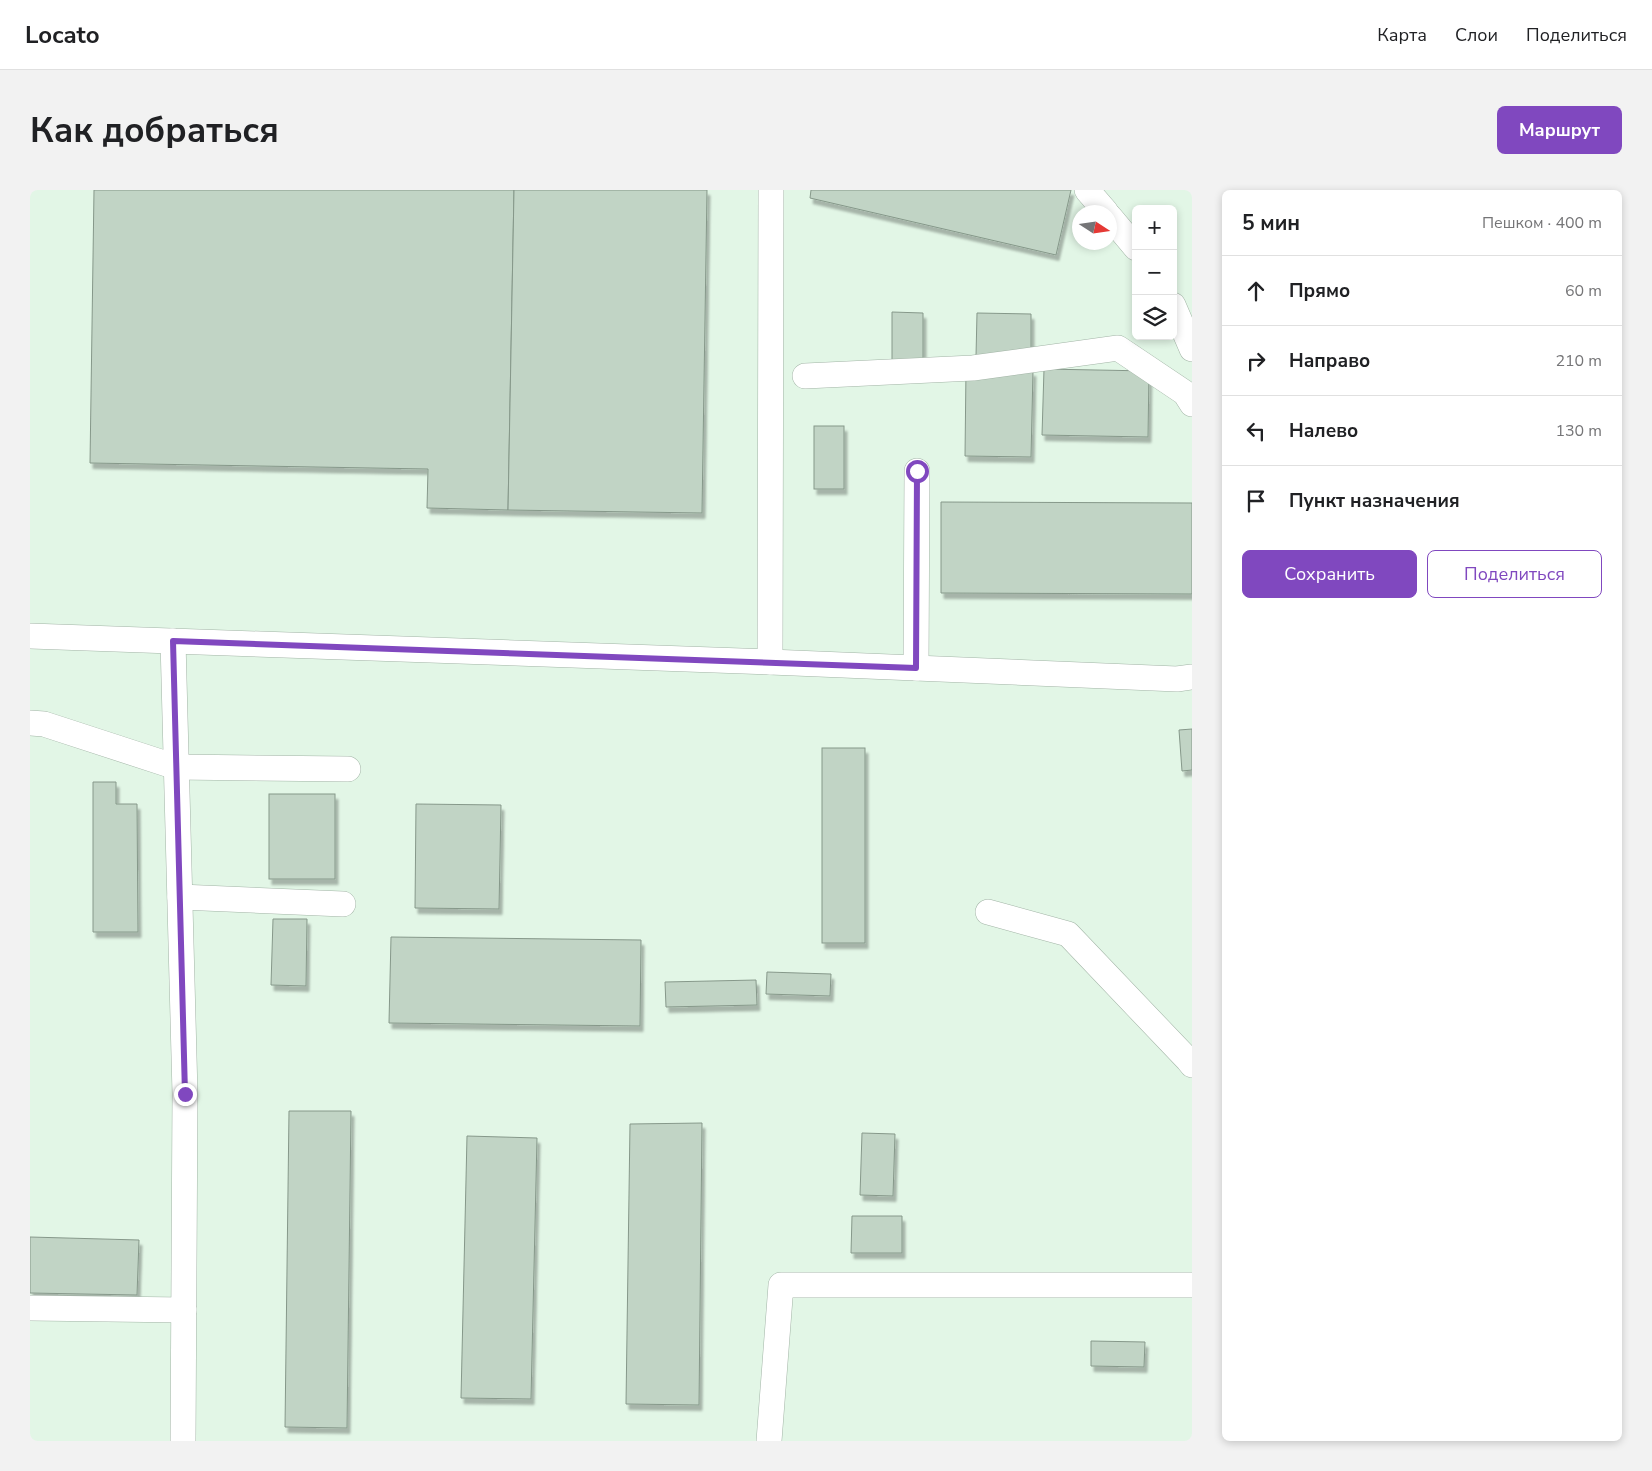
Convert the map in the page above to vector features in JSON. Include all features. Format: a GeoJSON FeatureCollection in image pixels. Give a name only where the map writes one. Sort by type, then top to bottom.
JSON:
{"type":"FeatureCollection","features":[{"type":"Feature","properties":{"kind":"lane"},"geometry":{"type":"LineString","coordinates":[[770,662],[771,190]]}},
{"type":"Feature","properties":{"kind":"lane"},"geometry":{"type":"LineString","coordinates":[[1087,190],[1100,205]]}},
{"type":"Feature","properties":{"kind":"lane"},"geometry":{"type":"LineString","coordinates":[[1117,225],[1132,243]]}},
{"type":"Feature","properties":{"kind":"lane"},"geometry":{"type":"LineString","coordinates":[[1177,314],[1192,349]]}},
{"type":"Feature","properties":{"kind":"lane"},"geometry":{"type":"LineString","coordinates":[[805,376],[973,368],[1118,348],[1190,390]]}},
{"type":"Feature","properties":{"kind":"lane"},"geometry":{"type":"LineString","coordinates":[[916,668],[917,471]]}},
{"type":"Feature","properties":{"kind":"lane"},"geometry":{"type":"LineString","coordinates":[[30,636],[770,662],[1177,679],[1192,677]]}},
{"type":"Feature","properties":{"kind":"lane"},"geometry":{"type":"LineString","coordinates":[[173,641],[185,1094],[183,1441]]}},
{"type":"Feature","properties":{"kind":"lane"},"geometry":{"type":"LineString","coordinates":[[30,723],[44,724],[176,767],[348,768]]}},
{"type":"Feature","properties":{"kind":"lane"},"geometry":{"type":"LineString","coordinates":[[180,897],[343,904]]}},
{"type":"Feature","properties":{"kind":"lane"},"geometry":{"type":"LineString","coordinates":[[988,912],[1068,934],[1192,1065]]}},
{"type":"Feature","properties":{"kind":"lane"},"geometry":{"type":"LineString","coordinates":[[769,1441],[781,1285],[1192,1285]]}},
{"type":"Feature","properties":{"kind":"lane"},"geometry":{"type":"LineString","coordinates":[[30,1308],[184,1310]]}},
{"type":"Feature","properties":{"kind":"building"},"geometry":{"type":"Polygon","coordinates":[[[94,190],[514,190],[508,510],[427,508],[428,469],[90,463],[94,190]]]}},
{"type":"Feature","properties":{"kind":"building"},"geometry":{"type":"Polygon","coordinates":[[[514,190],[707,190],[702,513],[508,510],[514,190]]]}},
{"type":"Feature","properties":{"kind":"building"},"geometry":{"type":"Polygon","coordinates":[[[811,190],[1071,190],[1056,255],[810,198],[811,190]]]}},
{"type":"Feature","properties":{"kind":"building"},"geometry":{"type":"Polygon","coordinates":[[[892,312],[923,313],[923,369],[892,369],[892,312]]]}},
{"type":"Feature","properties":{"kind":"building"},"geometry":{"type":"Polygon","coordinates":[[[977,313],[1031,314],[1031,357],[976,356],[977,313]]]}},
{"type":"Feature","properties":{"kind":"building"},"geometry":{"type":"Polygon","coordinates":[[[966,369],[1033,371],[1031,457],[965,456],[966,369]]]}},
{"type":"Feature","properties":{"kind":"building"},"geometry":{"type":"Polygon","coordinates":[[[1044,369],[1149,371],[1148,437],[1042,435],[1044,369]]]}},
{"type":"Feature","properties":{"kind":"building"},"geometry":{"type":"Polygon","coordinates":[[[814,426],[844,426],[844,489],[814,489],[814,426]]]}},
{"type":"Feature","properties":{"kind":"building"},"geometry":{"type":"Polygon","coordinates":[[[941,502],[1192,503],[1192,594],[941,593],[941,502]]]}},
{"type":"Feature","properties":{"kind":"building"},"geometry":{"type":"Polygon","coordinates":[[[1192,729],[1192,770],[1182,771],[1179,730],[1192,729]]]}},
{"type":"Feature","properties":{"kind":"building"},"geometry":{"type":"Polygon","coordinates":[[[822,748],[865,748],[865,943],[822,943],[822,748]]]}},
{"type":"Feature","properties":{"kind":"building"},"geometry":{"type":"Polygon","coordinates":[[[93,782],[116,782],[116,804],[137,804],[138,932],[93,932],[93,782]]]}},
{"type":"Feature","properties":{"kind":"building"},"geometry":{"type":"Polygon","coordinates":[[[269,794],[335,794],[335,879],[269,879],[269,794]]]}},
{"type":"Feature","properties":{"kind":"building"},"geometry":{"type":"Polygon","coordinates":[[[416,804],[501,805],[499,909],[415,908],[416,804]]]}},
{"type":"Feature","properties":{"kind":"building"},"geometry":{"type":"Polygon","coordinates":[[[273,919],[307,919],[306,986],[271,985],[273,919]]]}},
{"type":"Feature","properties":{"kind":"building"},"geometry":{"type":"Polygon","coordinates":[[[391,937],[641,940],[640,1026],[389,1023],[391,937]]]}},
{"type":"Feature","properties":{"kind":"building"},"geometry":{"type":"Polygon","coordinates":[[[767,972],[831,974],[830,996],[766,994],[767,972]]]}},
{"type":"Feature","properties":{"kind":"building"},"geometry":{"type":"Polygon","coordinates":[[[756,980],[757,1005],[666,1007],[665,982],[756,980]]]}},
{"type":"Feature","properties":{"kind":"building"},"geometry":{"type":"Polygon","coordinates":[[[289,1111],[351,1111],[347,1428],[285,1427],[289,1111]]]}},
{"type":"Feature","properties":{"kind":"building"},"geometry":{"type":"Polygon","coordinates":[[[702,1123],[699,1405],[626,1404],[630,1124],[702,1123]]]}},
{"type":"Feature","properties":{"kind":"building"},"geometry":{"type":"Polygon","coordinates":[[[862,1133],[895,1134],[893,1196],[860,1195],[862,1133]]]}},
{"type":"Feature","properties":{"kind":"building"},"geometry":{"type":"Polygon","coordinates":[[[467,1136],[537,1138],[531,1399],[461,1398],[467,1136]]]}},
{"type":"Feature","properties":{"kind":"building"},"geometry":{"type":"Polygon","coordinates":[[[852,1216],[902,1216],[902,1253],[851,1253],[852,1216]]]}},
{"type":"Feature","properties":{"kind":"building"},"geometry":{"type":"Polygon","coordinates":[[[30,1237],[139,1240],[137,1295],[30,1293],[30,1237]]]}},
{"type":"Feature","properties":{"kind":"building"},"geometry":{"type":"Polygon","coordinates":[[[1091,1341],[1145,1342],[1144,1367],[1091,1366],[1091,1341]]]}},
{"type":"Feature","properties":{"kind":"route"},"geometry":{"type":"LineString","coordinates":[[185,1094],[173,641],[916,668],[917,471]]}}]}
